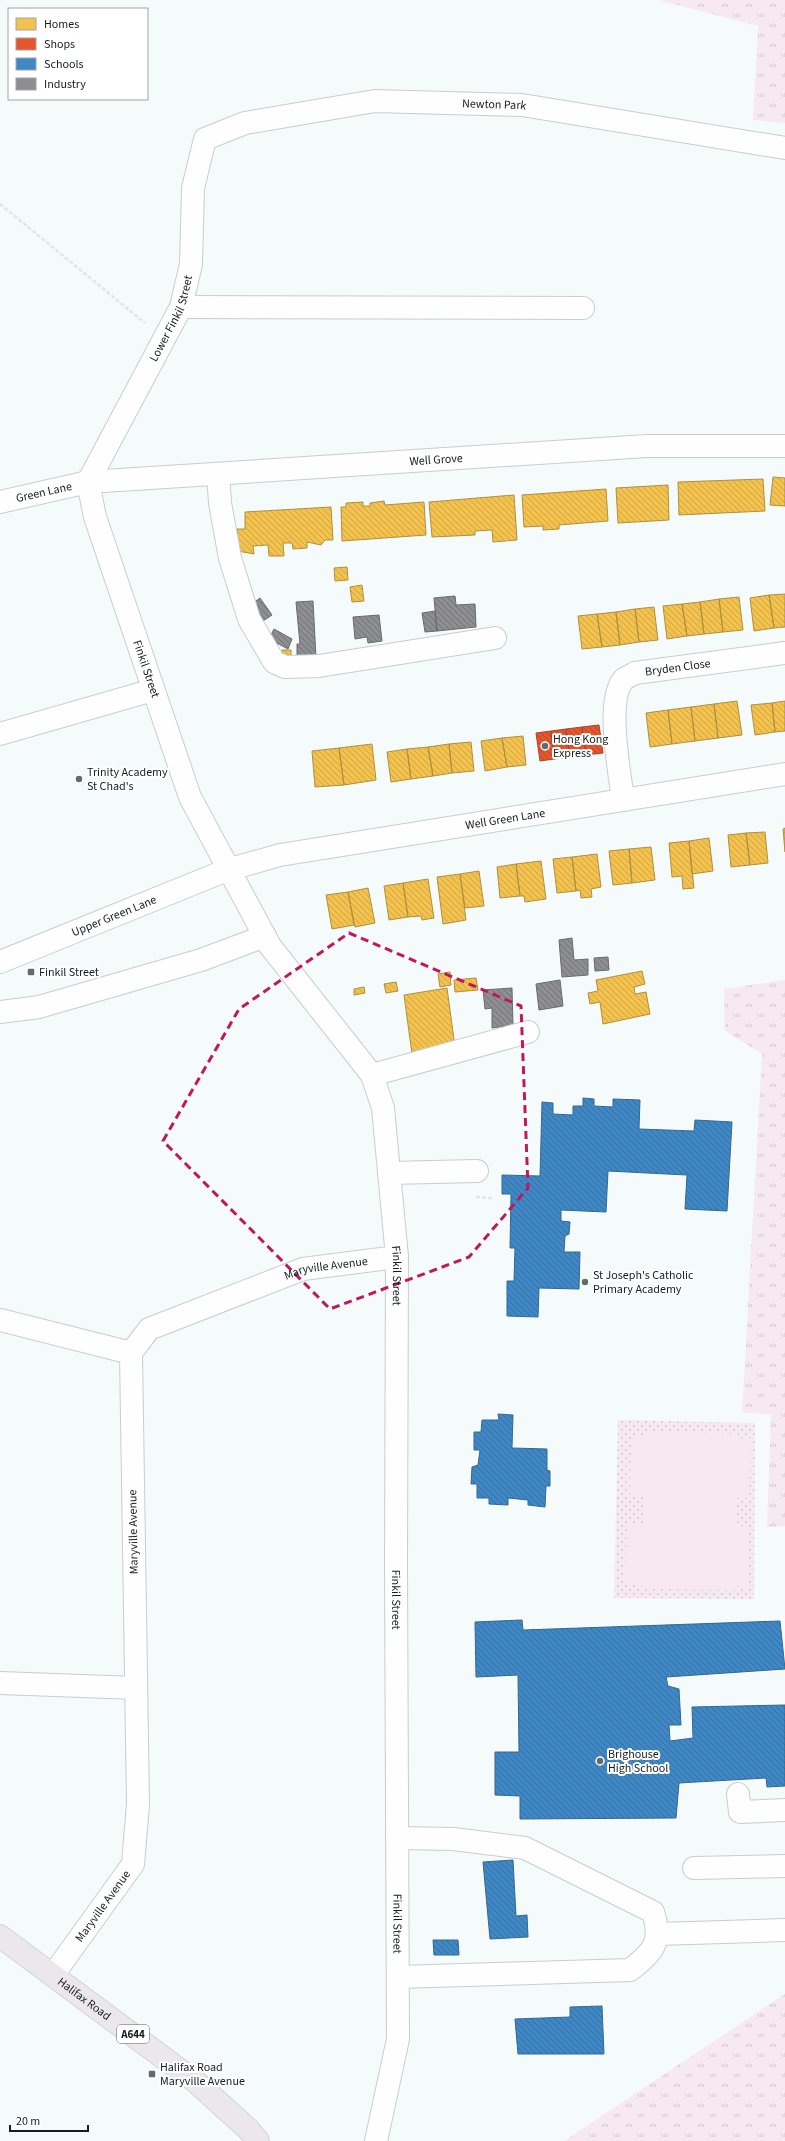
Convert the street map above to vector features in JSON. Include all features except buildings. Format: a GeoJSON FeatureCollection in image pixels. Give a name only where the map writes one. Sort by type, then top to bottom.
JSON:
{"type":"FeatureCollection","features":[{"type":"Feature","properties":{"kind":"main road","name":"Halifax Road"},"geometry":{"type":"LineString","coordinates":[[0,1936],[196,2082],[248,2129],[258,2141]]}},
{"type":"Feature","properties":{"kind":"street","name":"Newton Park"},"geometry":{"type":"LineString","coordinates":[[205,139],[245,123],[375,101],[522,105],[785,148]]}},
{"type":"Feature","properties":{"kind":"street","name":"Lower Finkil Street"},"geometry":{"type":"LineString","coordinates":[[88,482],[163,338],[181,307],[191,264],[193,188],[205,139]]}},
{"type":"Feature","properties":{"kind":"street"},"geometry":{"type":"LineString","coordinates":[[181,307],[583,308]]}},
{"type":"Feature","properties":{"kind":"street","name":"Well Grove"},"geometry":{"type":"LineString","coordinates":[[88,482],[647,446],[785,446]]}},
{"type":"Feature","properties":{"kind":"street"},"geometry":{"type":"LineString","coordinates":[[218,474],[220,503],[230,558],[249,619],[274,662],[284,667],[319,666],[495,638]]}},
{"type":"Feature","properties":{"kind":"street","name":"Green Lane"},"geometry":{"type":"LineString","coordinates":[[0,502],[88,482]]}},
{"type":"Feature","properties":{"kind":"street","name":"Finkil Street"},"geometry":{"type":"LineString","coordinates":[[88,482],[95,517],[190,798],[227,870],[270,946],[372,1075],[383,1108],[398,1257],[398,2039],[376,2141]]}},
{"type":"Feature","properties":{"kind":"street","name":"Bryden Close"},"geometry":{"type":"LineString","coordinates":[[623,800],[614,722],[615,703],[624,680],[635,673],[785,653]]}},
{"type":"Feature","properties":{"kind":"street"},"geometry":{"type":"LineString","coordinates":[[0,734],[153,690]]}},
{"type":"Feature","properties":{"kind":"street","name":"Well Green Lane"},"geometry":{"type":"LineString","coordinates":[[227,870],[280,855],[785,774]]}},
{"type":"Feature","properties":{"kind":"street","name":"Upper Green Lane"},"geometry":{"type":"LineString","coordinates":[[0,962],[227,870]]}},
{"type":"Feature","properties":{"kind":"street"},"geometry":{"type":"LineString","coordinates":[[0,1012],[39,1007],[201,960],[265,936]]}},
{"type":"Feature","properties":{"kind":"street"},"geometry":{"type":"LineString","coordinates":[[372,1075],[528,1032]]}},
{"type":"Feature","properties":{"kind":"street"},"geometry":{"type":"LineString","coordinates":[[389,1173],[477,1171]]}},
{"type":"Feature","properties":{"kind":"street","name":"Maryville Avenue"},"geometry":{"type":"LineString","coordinates":[[53,1975],[133,1864],[138,1804],[131,1353],[149,1329],[303,1269],[398,1257]]}},
{"type":"Feature","properties":{"kind":"street"},"geometry":{"type":"LineString","coordinates":[[0,1320],[131,1353]]}},
{"type":"Feature","properties":{"kind":"street"},"geometry":{"type":"LineString","coordinates":[[0,1683],[136,1688]]}},
{"type":"Feature","properties":{"kind":"street"},"geometry":{"type":"LineString","coordinates":[[738,1794],[740,1812],[785,1810]]}},
{"type":"Feature","properties":{"kind":"street"},"geometry":{"type":"LineString","coordinates":[[398,1838],[453,1840],[525,1848],[653,1912],[658,1934],[650,1955],[630,1970],[398,1977]]}},
{"type":"Feature","properties":{"kind":"street"},"geometry":{"type":"LineString","coordinates":[[694,1868],[785,1866]]}},
{"type":"Feature","properties":{"kind":"street"},"geometry":{"type":"LineString","coordinates":[[658,1934],[785,1930]]}},
{"type":"Feature","properties":{"kind":"path"},"geometry":{"type":"LineString","coordinates":[[0,204],[163,338]]}},
{"type":"Feature","properties":{"kind":"highlighted area"},"geometry":{"type":"Polygon","coordinates":[[[349,933],[521,1006],[528,1188],[469,1257],[330,1309],[163,1141],[239,1009],[349,933]]]}},
{"type":"Feature","properties":{"kind":"green space"},"geometry":{"type":"Polygon","coordinates":[[[659,0],[785,0],[785,123],[753,120],[758,26],[659,0]]]}},
{"type":"Feature","properties":{"kind":"green space"},"geometry":{"type":"Polygon","coordinates":[[[785,980],[785,1526],[767,1527],[771,1414],[742,1413],[762,1054],[725,1031],[724,989],[785,980]]]}},
{"type":"Feature","properties":{"kind":"green space"},"geometry":{"type":"Polygon","coordinates":[[[618,1420],[755,1423],[754,1599],[614,1598],[618,1420]]]}},
{"type":"Feature","properties":{"kind":"green space"},"geometry":{"type":"Polygon","coordinates":[[[644,1432],[738,1434],[738,1438],[751,1438],[749,1498],[737,1498],[736,1526],[749,1527],[748,1587],[735,1586],[735,1590],[642,1589],[642,1585],[625,1585],[627,1524],[643,1524],[643,1496],[630,1496],[631,1436],[643,1436],[644,1432]]]}},
{"type":"Feature","properties":{"kind":"green space"},"geometry":{"type":"Polygon","coordinates":[[[785,1994],[785,2141],[564,2141],[785,1994]]]}},
{"type":"Feature","properties":{"kind":"place","name":"Hong Kong Express"},"geometry":{"type":"Point","coordinates":[545,746]}},
{"type":"Feature","properties":{"kind":"place","name":"Trinity Academy St Chad's"},"geometry":{"type":"Point","coordinates":[79,779]}},
{"type":"Feature","properties":{"kind":"place","name":"Finkil Street"},"geometry":{"type":"Point","coordinates":[31,972]}},
{"type":"Feature","properties":{"kind":"place","name":"St Joseph's Catholic Primary Academy"},"geometry":{"type":"Point","coordinates":[585,1282]}},
{"type":"Feature","properties":{"kind":"place","name":"Brighouse High School"},"geometry":{"type":"Point","coordinates":[600,1761]}},
{"type":"Feature","properties":{"kind":"place","name":"Halifax Road Maryville Avenue"},"geometry":{"type":"Point","coordinates":[152,2074]}}]}
